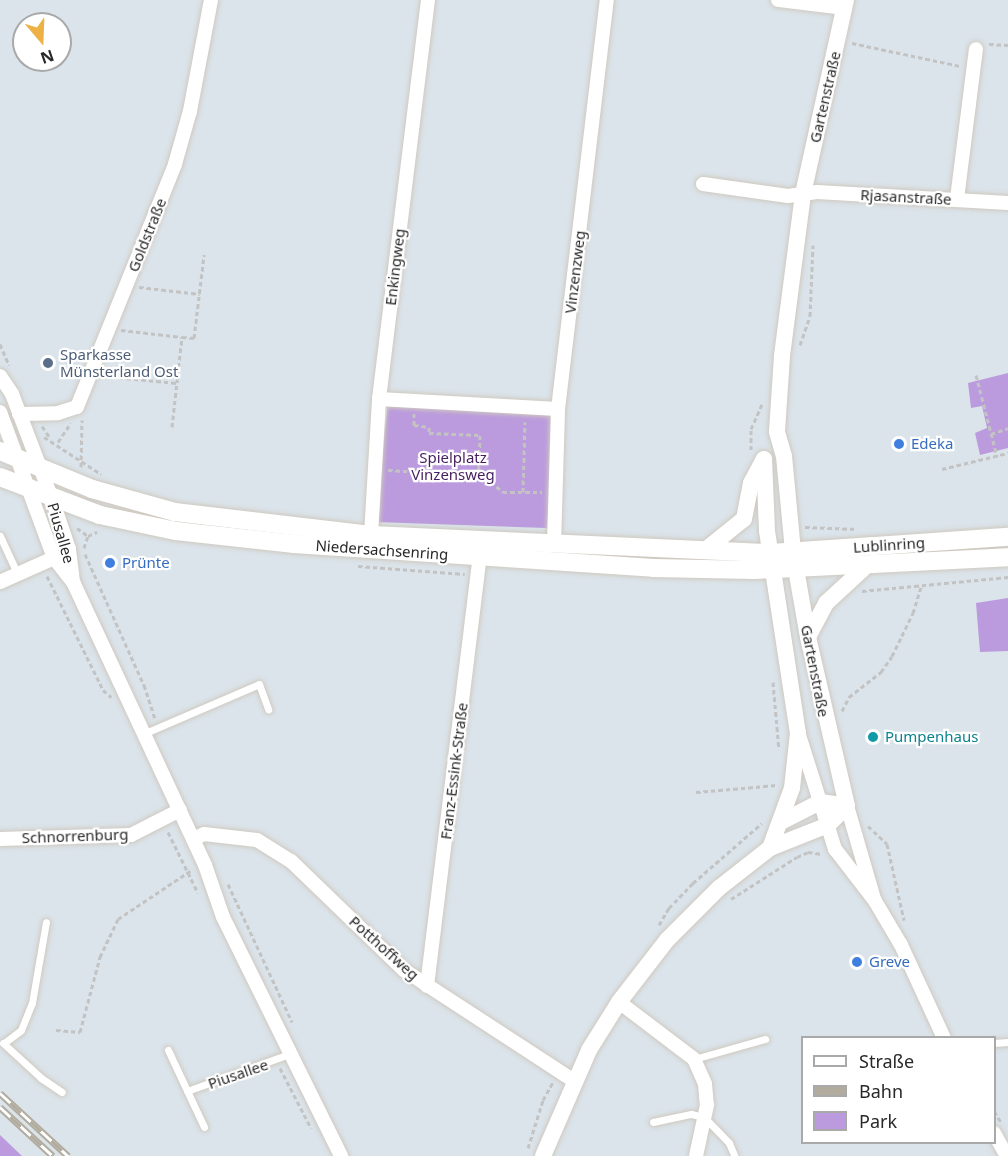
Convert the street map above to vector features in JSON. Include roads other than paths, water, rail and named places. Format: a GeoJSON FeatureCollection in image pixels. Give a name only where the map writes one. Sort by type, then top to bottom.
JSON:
{"type":"FeatureCollection","features":[{"type":"Feature","properties":{"kind":"main road","name":"Niedersachsenring"},"geometry":{"type":"LineString","coordinates":[[8,455],[92,489],[175,512],[371,535],[704,551],[772,562]]}},
{"type":"Feature","properties":{"kind":"main road","name":"Niedersachsenring"},"geometry":{"type":"LineString","coordinates":[[0,477],[80,510],[176,531],[294,544],[480,556],[772,562]]}},
{"type":"Feature","properties":{"kind":"main road","name":"Lublinring"},"geometry":{"type":"LineString","coordinates":[[772,562],[1008,537]]}},
{"type":"Feature","properties":{"kind":"main road","name":"Lublinring"},"geometry":{"type":"LineString","coordinates":[[795,561],[865,567],[1008,556]]}},
{"type":"Feature","properties":{"kind":"street","name":"Goldstraße"},"geometry":{"type":"LineString","coordinates":[[19,414],[58,413],[77,407],[175,164],[190,111],[211,0]]}},
{"type":"Feature","properties":{"kind":"street","name":"Enkingweg"},"geometry":{"type":"LineString","coordinates":[[371,535],[379,399],[428,0]]}},
{"type":"Feature","properties":{"kind":"street","name":"Vinzenzweg"},"geometry":{"type":"LineString","coordinates":[[554,545],[558,409],[607,0]]}},
{"type":"Feature","properties":{"kind":"street"},"geometry":{"type":"LineString","coordinates":[[778,0],[845,4]]}},
{"type":"Feature","properties":{"kind":"street","name":"Gartenstraße"},"geometry":{"type":"LineString","coordinates":[[845,4],[844,41],[803,194],[782,356],[777,438],[784,456],[795,561],[808,638],[847,806],[875,901]]}},
{"type":"Feature","properties":{"kind":"street"},"geometry":{"type":"LineString","coordinates":[[957,199],[976,49]]}},
{"type":"Feature","properties":{"kind":"street"},"geometry":{"type":"LineString","coordinates":[[703,184],[788,196],[803,194]]}},
{"type":"Feature","properties":{"kind":"street","name":"Rjasanstraße"},"geometry":{"type":"LineString","coordinates":[[803,194],[957,199],[1008,204]]}},
{"type":"Feature","properties":{"kind":"street","name":"Piusallee"},"geometry":{"type":"LineString","coordinates":[[0,376],[19,414],[52,499],[69,549],[74,584]]}},
{"type":"Feature","properties":{"kind":"street"},"geometry":{"type":"LineString","coordinates":[[379,399],[558,409]]}},
{"type":"Feature","properties":{"kind":"street","name":"Piusallee"},"geometry":{"type":"LineString","coordinates":[[0,412],[8,455],[27,489],[54,558],[74,584]]}},
{"type":"Feature","properties":{"kind":"street","name":"Gartenstraße"},"geometry":{"type":"LineString","coordinates":[[777,438],[764,459],[772,562],[798,733],[836,849],[875,901],[943,1036]]}},
{"type":"Feature","properties":{"kind":"street"},"geometry":{"type":"LineString","coordinates":[[704,551],[744,519],[751,483],[764,459]]}},
{"type":"Feature","properties":{"kind":"street","name":"Franz-Essink-Straße"},"geometry":{"type":"LineString","coordinates":[[427,986],[480,556]]}},
{"type":"Feature","properties":{"kind":"street"},"geometry":{"type":"LineString","coordinates":[[0,582],[54,558]]}},
{"type":"Feature","properties":{"kind":"street"},"geometry":{"type":"LineString","coordinates":[[808,638],[826,603],[865,567]]}},
{"type":"Feature","properties":{"kind":"street"},"geometry":{"type":"LineString","coordinates":[[74,584],[194,839],[223,917],[341,1156]]}},
{"type":"Feature","properties":{"kind":"street","name":"Gartenstraße"},"geometry":{"type":"LineString","coordinates":[[770,848],[773,822],[792,788],[798,733]]}},
{"type":"Feature","properties":{"kind":"street"},"geometry":{"type":"LineString","coordinates":[[773,822],[820,802],[847,806]]}},
{"type":"Feature","properties":{"kind":"street"},"geometry":{"type":"LineString","coordinates":[[543,1156],[566,1076],[667,940],[703,903],[770,848],[828,825],[847,806]]}},
{"type":"Feature","properties":{"kind":"street","name":"Schnorrenburg"},"geometry":{"type":"LineString","coordinates":[[0,834],[131,835],[180,810]]}},
{"type":"Feature","properties":{"kind":"street","name":"Potthoffweg"},"geometry":{"type":"LineString","coordinates":[[194,839],[204,834],[257,840],[291,861],[404,969],[566,1076]]}},
{"type":"Feature","properties":{"kind":"street"},"geometry":{"type":"LineString","coordinates":[[619,1002],[694,1059],[705,1084],[704,1117],[696,1156]]}},
{"type":"Feature","properties":{"kind":"street"},"geometry":{"type":"LineString","coordinates":[[996,1137],[1007,1156]]}},
{"type":"Feature","properties":{"kind":"lane"},"geometry":{"type":"LineString","coordinates":[[0,536],[17,573]]}},
{"type":"Feature","properties":{"kind":"lane"},"geometry":{"type":"LineString","coordinates":[[143,734],[259,684],[268,709]]}},
{"type":"Feature","properties":{"kind":"lane"},"geometry":{"type":"LineString","coordinates":[[46,922],[32,1003],[21,1030],[2,1043],[40,1078],[62,1092]]}},
{"type":"Feature","properties":{"kind":"lane"},"geometry":{"type":"LineString","coordinates":[[694,1059],[765,1039]]}},
{"type":"Feature","properties":{"kind":"lane"},"geometry":{"type":"LineString","coordinates":[[168,1050],[204,1127]]}},
{"type":"Feature","properties":{"kind":"lane","name":"Piusallee"},"geometry":{"type":"LineString","coordinates":[[187,1091],[289,1054]]}},
{"type":"Feature","properties":{"kind":"lane"},"geometry":{"type":"LineString","coordinates":[[653,1122],[691,1114],[704,1117],[729,1143],[734,1155]]}},
{"type":"Feature","properties":{"kind":"railway"},"geometry":{"type":"LineString","coordinates":[[0,1093],[68,1156]]}},
{"type":"Feature","properties":{"kind":"railway"},"geometry":{"type":"LineString","coordinates":[[0,1107],[53,1156]]}},
{"type":"Feature","properties":{"kind":"place","name":"Sparkasse Münsterland Ost"},"geometry":{"type":"Point","coordinates":[48,363]}},
{"type":"Feature","properties":{"kind":"place","name":"Edeka"},"geometry":{"type":"Point","coordinates":[899,444]}},
{"type":"Feature","properties":{"kind":"place","name":"Prünte"},"geometry":{"type":"Point","coordinates":[110,563]}},
{"type":"Feature","properties":{"kind":"place","name":"Pumpenhaus"},"geometry":{"type":"Point","coordinates":[873,737]}},
{"type":"Feature","properties":{"kind":"place","name":"Greve"},"geometry":{"type":"Point","coordinates":[857,962]}},
{"type":"Feature","properties":{"kind":"park label","name":"Spielplatz Vinzensweg"},"geometry":{"type":"Point","coordinates":[453,466]}}]}
